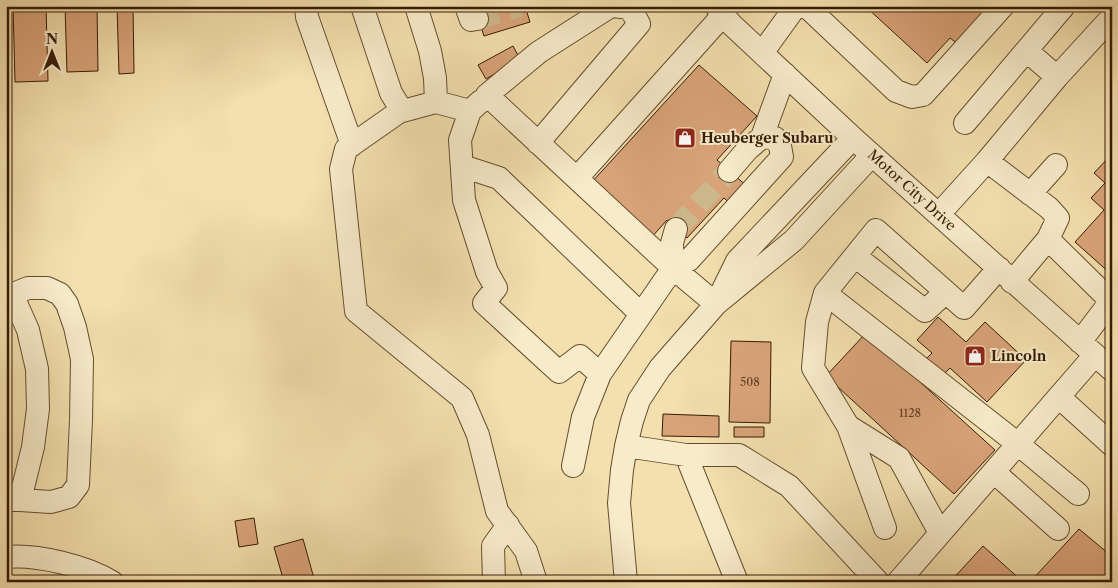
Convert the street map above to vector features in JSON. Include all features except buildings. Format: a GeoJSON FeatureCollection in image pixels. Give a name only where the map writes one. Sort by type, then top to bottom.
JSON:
{"type":"FeatureCollection","features":[{"type":"Feature","properties":{"kind":"street"},"geometry":{"type":"LineString","coordinates":[[306,6],[307,16],[352,145]]}},
{"type":"Feature","properties":{"kind":"street"},"geometry":{"type":"LineString","coordinates":[[362,6],[391,93],[402,111]]}},
{"type":"Feature","properties":{"kind":"street"},"geometry":{"type":"LineString","coordinates":[[416,6],[430,51],[435,78],[436,102]]}},
{"type":"Feature","properties":{"kind":"street"},"geometry":{"type":"LineString","coordinates":[[538,143],[639,24],[630,8],[612,6],[539,52],[470,111],[460,140],[464,200],[486,272],[496,288],[484,303],[559,372],[580,356],[600,374]]}},
{"type":"Feature","properties":{"kind":"street"},"geometry":{"type":"LineString","coordinates":[[762,53],[796,6]]}},
{"type":"Feature","properties":{"kind":"street"},"geometry":{"type":"LineString","coordinates":[[806,6],[896,91],[912,98],[923,95],[1003,6]]}},
{"type":"Feature","properties":{"kind":"street"},"geometry":{"type":"LineString","coordinates":[[965,123],[1064,6]]}},
{"type":"Feature","properties":{"kind":"street"},"geometry":{"type":"LineString","coordinates":[[939,214],[1112,16],[1101,6]]}},
{"type":"Feature","properties":{"kind":"street"},"geometry":{"type":"LineString","coordinates":[[577,178],[720,11]]}},
{"type":"Feature","properties":{"kind":"street","name":"Motor City Drive"},"geometry":{"type":"LineString","coordinates":[[720,11],[731,24],[853,138],[1112,370]]}},
{"type":"Feature","properties":{"kind":"street"},"geometry":{"type":"LineString","coordinates":[[1027,51],[1057,77]]}},
{"type":"Feature","properties":{"kind":"street"},"geometry":{"type":"LineString","coordinates":[[729,170],[746,150],[762,137],[786,74]]}},
{"type":"Feature","properties":{"kind":"street"},"geometry":{"type":"LineString","coordinates":[[487,95],[673,268],[716,304]]}},
{"type":"Feature","properties":{"kind":"street"},"geometry":{"type":"LineString","coordinates":[[470,111],[436,102],[402,111],[346,149],[342,169],[356,311],[462,398],[478,435],[497,511],[526,551],[536,582]]}},
{"type":"Feature","properties":{"kind":"street"},"geometry":{"type":"LineString","coordinates":[[574,466],[583,417],[600,374],[673,268],[689,260],[782,157],[780,146],[775,138],[762,137]]}},
{"type":"Feature","properties":{"kind":"street"},"geometry":{"type":"LineString","coordinates":[[716,304],[737,261],[853,138]]}},
{"type":"Feature","properties":{"kind":"street"},"geometry":{"type":"LineString","coordinates":[[626,582],[620,503],[622,470],[626,446],[639,400],[660,368],[716,304],[794,240],[872,155]]}},
{"type":"Feature","properties":{"kind":"street"},"geometry":{"type":"LineString","coordinates":[[885,528],[848,426],[813,368],[817,322],[825,293],[876,230],[964,308],[1005,275],[1048,239],[1058,218],[1049,208],[987,161]]}},
{"type":"Feature","properties":{"kind":"street"},"geometry":{"type":"LineString","coordinates":[[1030,194],[1056,165]]}},
{"type":"Feature","properties":{"kind":"street"},"geometry":{"type":"LineString","coordinates":[[462,166],[499,178],[641,314]]}},
{"type":"Feature","properties":{"kind":"street"},"geometry":{"type":"LineString","coordinates":[[673,268],[672,243],[676,229]]}},
{"type":"Feature","properties":{"kind":"street"},"geometry":{"type":"LineString","coordinates":[[900,581],[1059,397],[1088,349],[1112,301],[1048,239]]}},
{"type":"Feature","properties":{"kind":"street"},"geometry":{"type":"LineString","coordinates":[[855,256],[925,311],[946,292]]}},
{"type":"Feature","properties":{"kind":"street"},"geometry":{"type":"LineString","coordinates":[[28,288],[47,288],[60,294],[67,304],[75,327],[82,359],[78,485],[69,497],[51,502],[13,500],[33,447],[38,409],[37,369],[28,330],[9,296],[28,288]]}},
{"type":"Feature","properties":{"kind":"street"},"geometry":{"type":"LineString","coordinates":[[825,293],[1018,444],[1078,494]]}},
{"type":"Feature","properties":{"kind":"street"},"geometry":{"type":"LineString","coordinates":[[1059,397],[1112,445]]}},
{"type":"Feature","properties":{"kind":"street"},"geometry":{"type":"LineString","coordinates":[[848,426],[899,458],[940,533]]}},
{"type":"Feature","properties":{"kind":"street"},"geometry":{"type":"LineString","coordinates":[[626,446],[686,455],[739,455],[789,486],[878,582]]}},
{"type":"Feature","properties":{"kind":"street"},"geometry":{"type":"LineString","coordinates":[[686,455],[737,582]]}},
{"type":"Feature","properties":{"kind":"street"},"geometry":{"type":"LineString","coordinates":[[994,472],[1058,529]]}},
{"type":"Feature","properties":{"kind":"street"},"geometry":{"type":"LineString","coordinates":[[494,582],[493,546],[508,525]]}},
{"type":"Feature","properties":{"kind":"street"},"geometry":{"type":"LineString","coordinates":[[6,557],[44,559],[103,576],[112,582]]}},
{"type":"Feature","properties":{"kind":"tunnel"},"geometry":{"type":"LineString","coordinates":[[477,19],[520,6]]}},
{"type":"Feature","properties":{"kind":"tunnel"},"geometry":{"type":"LineString","coordinates":[[676,229],[729,171]]}},
{"type":"Feature","properties":{"kind":"place","name":"Heuberger Subaru"},"geometry":{"type":"Point","coordinates":[685,138]}},
{"type":"Feature","properties":{"kind":"place","name":"Lincoln"},"geometry":{"type":"Point","coordinates":[975,356]}}]}
